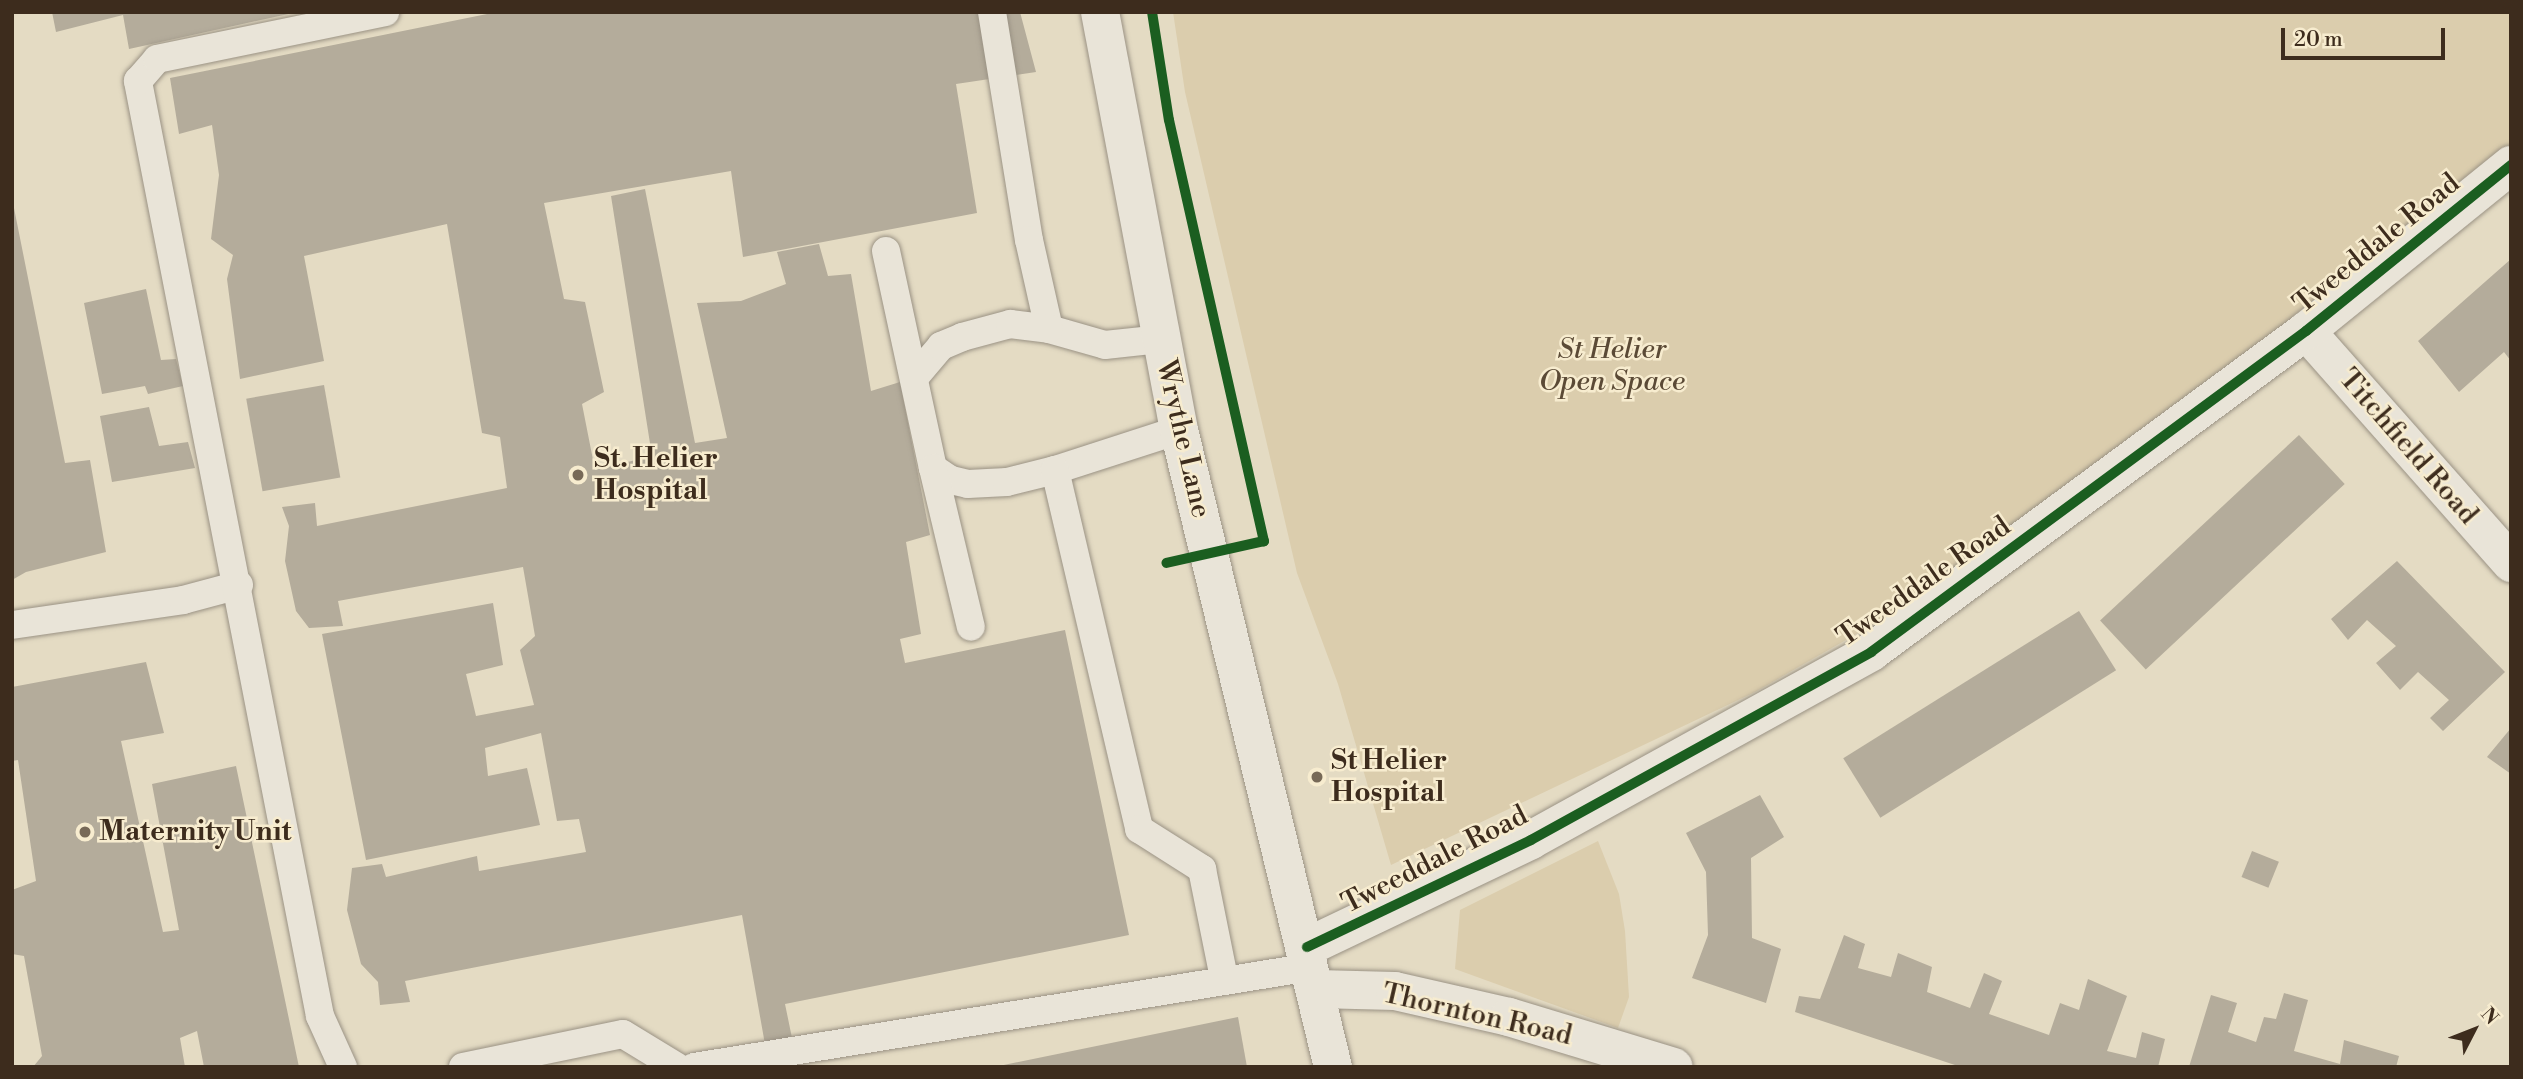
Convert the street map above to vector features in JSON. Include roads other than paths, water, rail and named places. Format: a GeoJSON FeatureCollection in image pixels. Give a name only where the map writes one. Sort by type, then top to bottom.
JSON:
{"type":"FeatureCollection","features":[{"type":"Feature","properties":{"kind":"street","name":"Wrythe Lane"},"geometry":{"type":"LineString","coordinates":[[1100,12],[1179,430],[1312,968],[1333,1067]]}},
{"type":"Feature","properties":{"kind":"street","name":"Tweeddale Road"},"geometry":{"type":"LineString","coordinates":[[1312,968],[1531,840],[1871,652],[2306,331],[2511,165]]}},
{"type":"Feature","properties":{"kind":"street","name":"Titchfield Road"},"geometry":{"type":"LineString","coordinates":[[2306,331],[2511,563]]}},
{"type":"Feature","properties":{"kind":"street","name":"Thornton Road"},"geometry":{"type":"LineString","coordinates":[[1312,968],[1509,1017],[1674,1067]]}},
{"type":"Feature","properties":{"kind":"lane"},"geometry":{"type":"LineString","coordinates":[[342,1067],[320,1016],[239,585],[138,81],[157,60],[385,12]]}},
{"type":"Feature","properties":{"kind":"lane"},"geometry":{"type":"LineString","coordinates":[[992,12],[1029,240],[1049,330]]}},
{"type":"Feature","properties":{"kind":"lane"},"geometry":{"type":"LineString","coordinates":[[886,251],[971,627]]}},
{"type":"Feature","properties":{"kind":"lane"},"geometry":{"type":"LineString","coordinates":[[914,378],[941,345],[1010,324],[1049,330],[1105,345],[1160,339]]}},
{"type":"Feature","properties":{"kind":"lane"},"geometry":{"type":"LineString","coordinates":[[933,468],[951,480],[977,484],[1055,470],[1179,430]]}},
{"type":"Feature","properties":{"kind":"lane"},"geometry":{"type":"LineString","coordinates":[[1055,470],[1139,829],[1202,869],[1224,978]]}},
{"type":"Feature","properties":{"kind":"lane"},"geometry":{"type":"LineString","coordinates":[[12,625],[183,600],[239,585]]}},
{"type":"Feature","properties":{"kind":"lane"},"geometry":{"type":"LineString","coordinates":[[694,1067],[1224,978],[1312,968]]}},
{"type":"Feature","properties":{"kind":"lane"},"geometry":{"type":"LineString","coordinates":[[463,1067],[622,1034],[677,1067]]}},
{"type":"Feature","properties":{"kind":"place","name":"St. Helier Hospital"},"geometry":{"type":"Point","coordinates":[578,475]}},
{"type":"Feature","properties":{"kind":"place","name":"St Helier Hospital"},"geometry":{"type":"Point","coordinates":[1317,777]}},
{"type":"Feature","properties":{"kind":"place","name":"Maternity Unit"},"geometry":{"type":"Point","coordinates":[85,832]}},
{"type":"Feature","properties":{"kind":"park label","name":"St Helier Open Space"},"geometry":{"type":"Point","coordinates":[1612,366]}}]}
